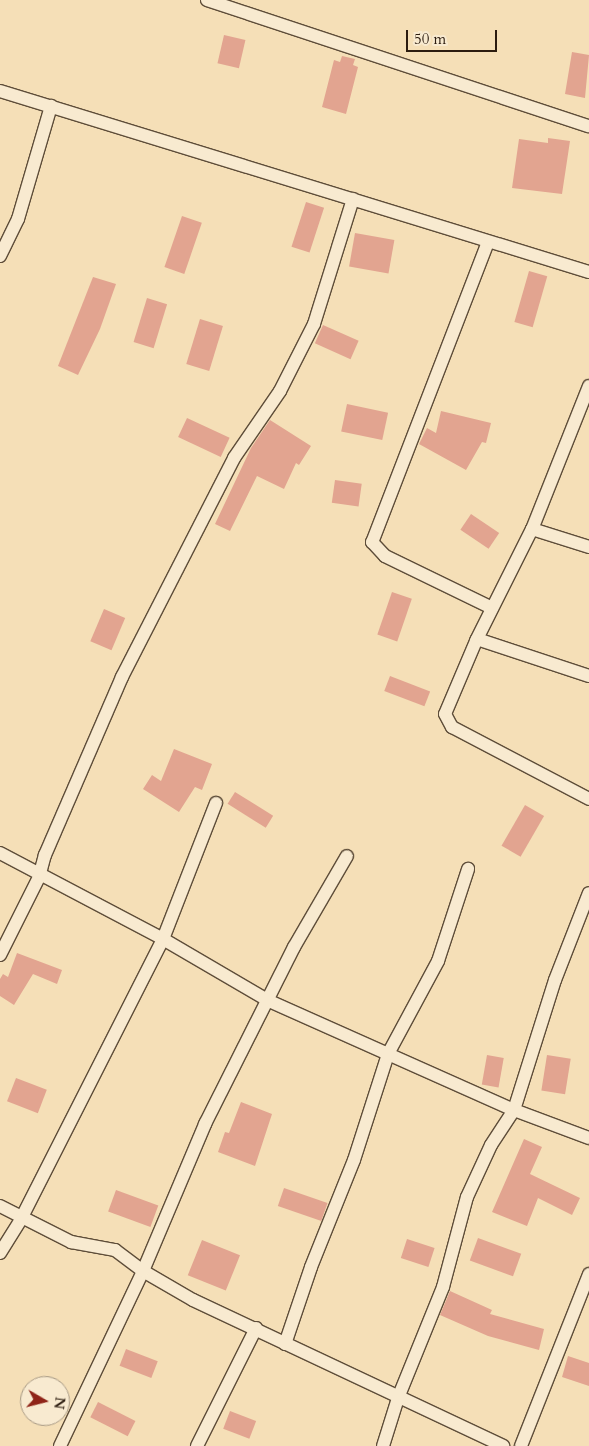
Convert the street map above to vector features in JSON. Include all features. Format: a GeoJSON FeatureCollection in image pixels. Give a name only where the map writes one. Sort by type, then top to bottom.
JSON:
{"type":"FeatureCollection","features":[{"type":"Feature","properties":{"kind":"street"},"geometry":{"type":"LineString","coordinates":[[207,0],[589,126]]}},
{"type":"Feature","properties":{"kind":"street"},"geometry":{"type":"LineString","coordinates":[[0,90],[589,272]]}},
{"type":"Feature","properties":{"kind":"street"},"geometry":{"type":"LineString","coordinates":[[0,256],[18,219],[51,106]]}},
{"type":"Feature","properties":{"kind":"street"},"geometry":{"type":"LineString","coordinates":[[0,955],[39,877],[45,855],[122,677],[234,458],[280,391],[314,324],[354,199]]}},
{"type":"Feature","properties":{"kind":"street"},"geometry":{"type":"LineString","coordinates":[[488,242],[372,542],[386,556],[492,608]]}},
{"type":"Feature","properties":{"kind":"street"},"geometry":{"type":"LineString","coordinates":[[589,386],[584,412],[532,529],[477,639],[445,714],[447,722],[452,727],[589,799]]}},
{"type":"Feature","properties":{"kind":"street"},"geometry":{"type":"LineString","coordinates":[[532,529],[589,547]]}},
{"type":"Feature","properties":{"kind":"street"},"geometry":{"type":"LineString","coordinates":[[477,639],[589,676]]}},
{"type":"Feature","properties":{"kind":"street"},"geometry":{"type":"LineString","coordinates":[[0,1253],[21,1218],[163,939],[216,803]]}},
{"type":"Feature","properties":{"kind":"street"},"geometry":{"type":"LineString","coordinates":[[0,853],[39,877],[163,939],[269,1001],[514,1110],[589,1138]]}},
{"type":"Feature","properties":{"kind":"street"},"geometry":{"type":"LineString","coordinates":[[60,1446],[142,1271],[205,1124],[269,1001],[294,947],[347,856]]}},
{"type":"Feature","properties":{"kind":"street"},"geometry":{"type":"LineString","coordinates":[[285,1344],[311,1267],[354,1160],[388,1054],[438,961],[468,869]]}},
{"type":"Feature","properties":{"kind":"street"},"geometry":{"type":"LineString","coordinates":[[383,1446],[398,1398],[443,1287],[467,1197],[491,1145],[514,1110],[555,980],[589,893]]}},
{"type":"Feature","properties":{"kind":"street"},"geometry":{"type":"LineString","coordinates":[[0,1206],[71,1242],[115,1250],[142,1271],[193,1300],[256,1328],[285,1344],[300,1348],[398,1398],[503,1446]]}},
{"type":"Feature","properties":{"kind":"street"},"geometry":{"type":"LineString","coordinates":[[521,1446],[530,1416],[589,1274]]}},
{"type":"Feature","properties":{"kind":"street"},"geometry":{"type":"LineString","coordinates":[[197,1446],[256,1328]]}},
{"type":"Feature","properties":{"kind":"building"},"geometry":{"type":"Polygon","coordinates":[[[224,35],[245,40],[239,68],[217,63],[224,35]]]}},
{"type":"Feature","properties":{"kind":"building"},"geometry":{"type":"Polygon","coordinates":[[[572,52],[589,55],[585,98],[565,94],[572,52]]]}},
{"type":"Feature","properties":{"kind":"building"},"geometry":{"type":"Polygon","coordinates":[[[342,56],[355,59],[353,65],[358,67],[346,114],[322,107],[334,60],[340,62],[342,56]]]}},
{"type":"Feature","properties":{"kind":"building"},"geometry":{"type":"Polygon","coordinates":[[[548,138],[570,141],[562,194],[512,188],[519,139],[548,143],[548,138]]]}},
{"type":"Feature","properties":{"kind":"building"},"geometry":{"type":"Polygon","coordinates":[[[306,202],[324,208],[310,253],[291,247],[306,202]]]}},
{"type":"Feature","properties":{"kind":"building"},"geometry":{"type":"Polygon","coordinates":[[[182,216],[202,223],[184,274],[164,267],[182,216]]]}},
{"type":"Feature","properties":{"kind":"building"},"geometry":{"type":"Polygon","coordinates":[[[355,233],[394,240],[388,273],[349,266],[355,233]]]}},
{"type":"Feature","properties":{"kind":"building"},"geometry":{"type":"Polygon","coordinates":[[[529,271],[547,276],[533,327],[514,322],[529,271]]]}},
{"type":"Feature","properties":{"kind":"building"},"geometry":{"type":"Polygon","coordinates":[[[93,277],[116,284],[100,329],[78,375],[58,366],[93,277]]]}},
{"type":"Feature","properties":{"kind":"building"},"geometry":{"type":"Polygon","coordinates":[[[147,298],[167,304],[154,348],[134,342],[147,298]]]}},
{"type":"Feature","properties":{"kind":"building"},"geometry":{"type":"Polygon","coordinates":[[[200,319],[223,326],[209,371],[186,364],[200,319]]]}},
{"type":"Feature","properties":{"kind":"building"},"geometry":{"type":"Polygon","coordinates":[[[323,325],[359,341],[350,359],[315,343],[323,325]]]}},
{"type":"Feature","properties":{"kind":"building"},"geometry":{"type":"Polygon","coordinates":[[[347,404],[388,413],[382,440],[341,431],[347,404]]]}},
{"type":"Feature","properties":{"kind":"building"},"geometry":{"type":"Polygon","coordinates":[[[441,411],[491,423],[486,443],[482,442],[466,470],[419,444],[427,428],[436,433],[441,411]]]}},
{"type":"Feature","properties":{"kind":"building"},"geometry":{"type":"Polygon","coordinates":[[[187,418],[230,438],[221,457],[178,437],[187,418]]]}},
{"type":"Feature","properties":{"kind":"building"},"geometry":{"type":"Polygon","coordinates":[[[270,420],[311,446],[299,465],[296,463],[284,489],[257,476],[230,531],[215,524],[251,448],[270,420]]]}},
{"type":"Feature","properties":{"kind":"building"},"geometry":{"type":"Polygon","coordinates":[[[335,480],[362,484],[359,507],[332,503],[335,480]]]}},
{"type":"Feature","properties":{"kind":"building"},"geometry":{"type":"Polygon","coordinates":[[[471,514],[499,533],[489,549],[460,530],[471,514]]]}},
{"type":"Feature","properties":{"kind":"building"},"geometry":{"type":"Polygon","coordinates":[[[392,592],[412,599],[397,641],[377,635],[392,592]]]}},
{"type":"Feature","properties":{"kind":"building"},"geometry":{"type":"Polygon","coordinates":[[[104,609],[125,618],[111,650],[90,641],[104,609]]]}},
{"type":"Feature","properties":{"kind":"building"},"geometry":{"type":"Polygon","coordinates":[[[390,676],[430,691],[424,706],[384,691],[390,676]]]}},
{"type":"Feature","properties":{"kind":"building"},"geometry":{"type":"Polygon","coordinates":[[[174,749],[212,764],[202,790],[195,787],[179,812],[143,789],[152,775],[161,781],[174,749]]]}},
{"type":"Feature","properties":{"kind":"building"},"geometry":{"type":"Polygon","coordinates":[[[235,792],[273,816],[266,828],[228,804],[235,792]]]}},
{"type":"Feature","properties":{"kind":"building"},"geometry":{"type":"Polygon","coordinates":[[[525,805],[544,816],[521,857],[502,846],[525,805]]]}},
{"type":"Feature","properties":{"kind":"building"},"geometry":{"type":"Polygon","coordinates":[[[17,953],[62,970],[57,984],[33,974],[14,1005],[0,996],[0,979],[3,974],[8,977],[17,953]]]}},
{"type":"Feature","properties":{"kind":"building"},"geometry":{"type":"Polygon","coordinates":[[[487,1055],[504,1058],[499,1087],[482,1085],[487,1055]]]}},
{"type":"Feature","properties":{"kind":"building"},"geometry":{"type":"Polygon","coordinates":[[[547,1055],[571,1059],[565,1094],[541,1091],[547,1055]]]}},
{"type":"Feature","properties":{"kind":"building"},"geometry":{"type":"Polygon","coordinates":[[[16,1078],[47,1090],[38,1113],[7,1101],[16,1078]]]}},
{"type":"Feature","properties":{"kind":"building"},"geometry":{"type":"Polygon","coordinates":[[[241,1102],[272,1114],[255,1166],[218,1152],[225,1132],[229,1133],[241,1102]]]}},
{"type":"Feature","properties":{"kind":"building"},"geometry":{"type":"Polygon","coordinates":[[[524,1139],[542,1147],[530,1174],[580,1198],[572,1215],[538,1198],[527,1226],[492,1212],[524,1139]]]}},
{"type":"Feature","properties":{"kind":"building"},"geometry":{"type":"Polygon","coordinates":[[[284,1188],[327,1203],[321,1221],[278,1206],[284,1188]]]}},
{"type":"Feature","properties":{"kind":"building"},"geometry":{"type":"Polygon","coordinates":[[[116,1190],[158,1205],[150,1227],[108,1212],[116,1190]]]}},
{"type":"Feature","properties":{"kind":"building"},"geometry":{"type":"Polygon","coordinates":[[[478,1238],[521,1254],[513,1276],[470,1261],[478,1238]]]}},
{"type":"Feature","properties":{"kind":"building"},"geometry":{"type":"Polygon","coordinates":[[[407,1239],[435,1248],[428,1267],[401,1258],[407,1239]]]}},
{"type":"Feature","properties":{"kind":"building"},"geometry":{"type":"Polygon","coordinates":[[[202,1240],[240,1255],[226,1291],[188,1275],[202,1240]]]}},
{"type":"Feature","properties":{"kind":"building"},"geometry":{"type":"Polygon","coordinates":[[[450,1291],[492,1310],[490,1314],[544,1329],[539,1350],[488,1336],[440,1315],[450,1291]]]}},
{"type":"Feature","properties":{"kind":"building"},"geometry":{"type":"Polygon","coordinates":[[[126,1349],[158,1361],[151,1378],[120,1366],[126,1349]]]}},
{"type":"Feature","properties":{"kind":"building"},"geometry":{"type":"Polygon","coordinates":[[[568,1356],[589,1363],[589,1386],[562,1377],[568,1356]]]}},
{"type":"Feature","properties":{"kind":"building"},"geometry":{"type":"Polygon","coordinates":[[[98,1402],[135,1421],[128,1436],[90,1417],[98,1402]]]}},
{"type":"Feature","properties":{"kind":"building"},"geometry":{"type":"Polygon","coordinates":[[[230,1411],[256,1421],[249,1439],[223,1429],[230,1411]]]}}]}
